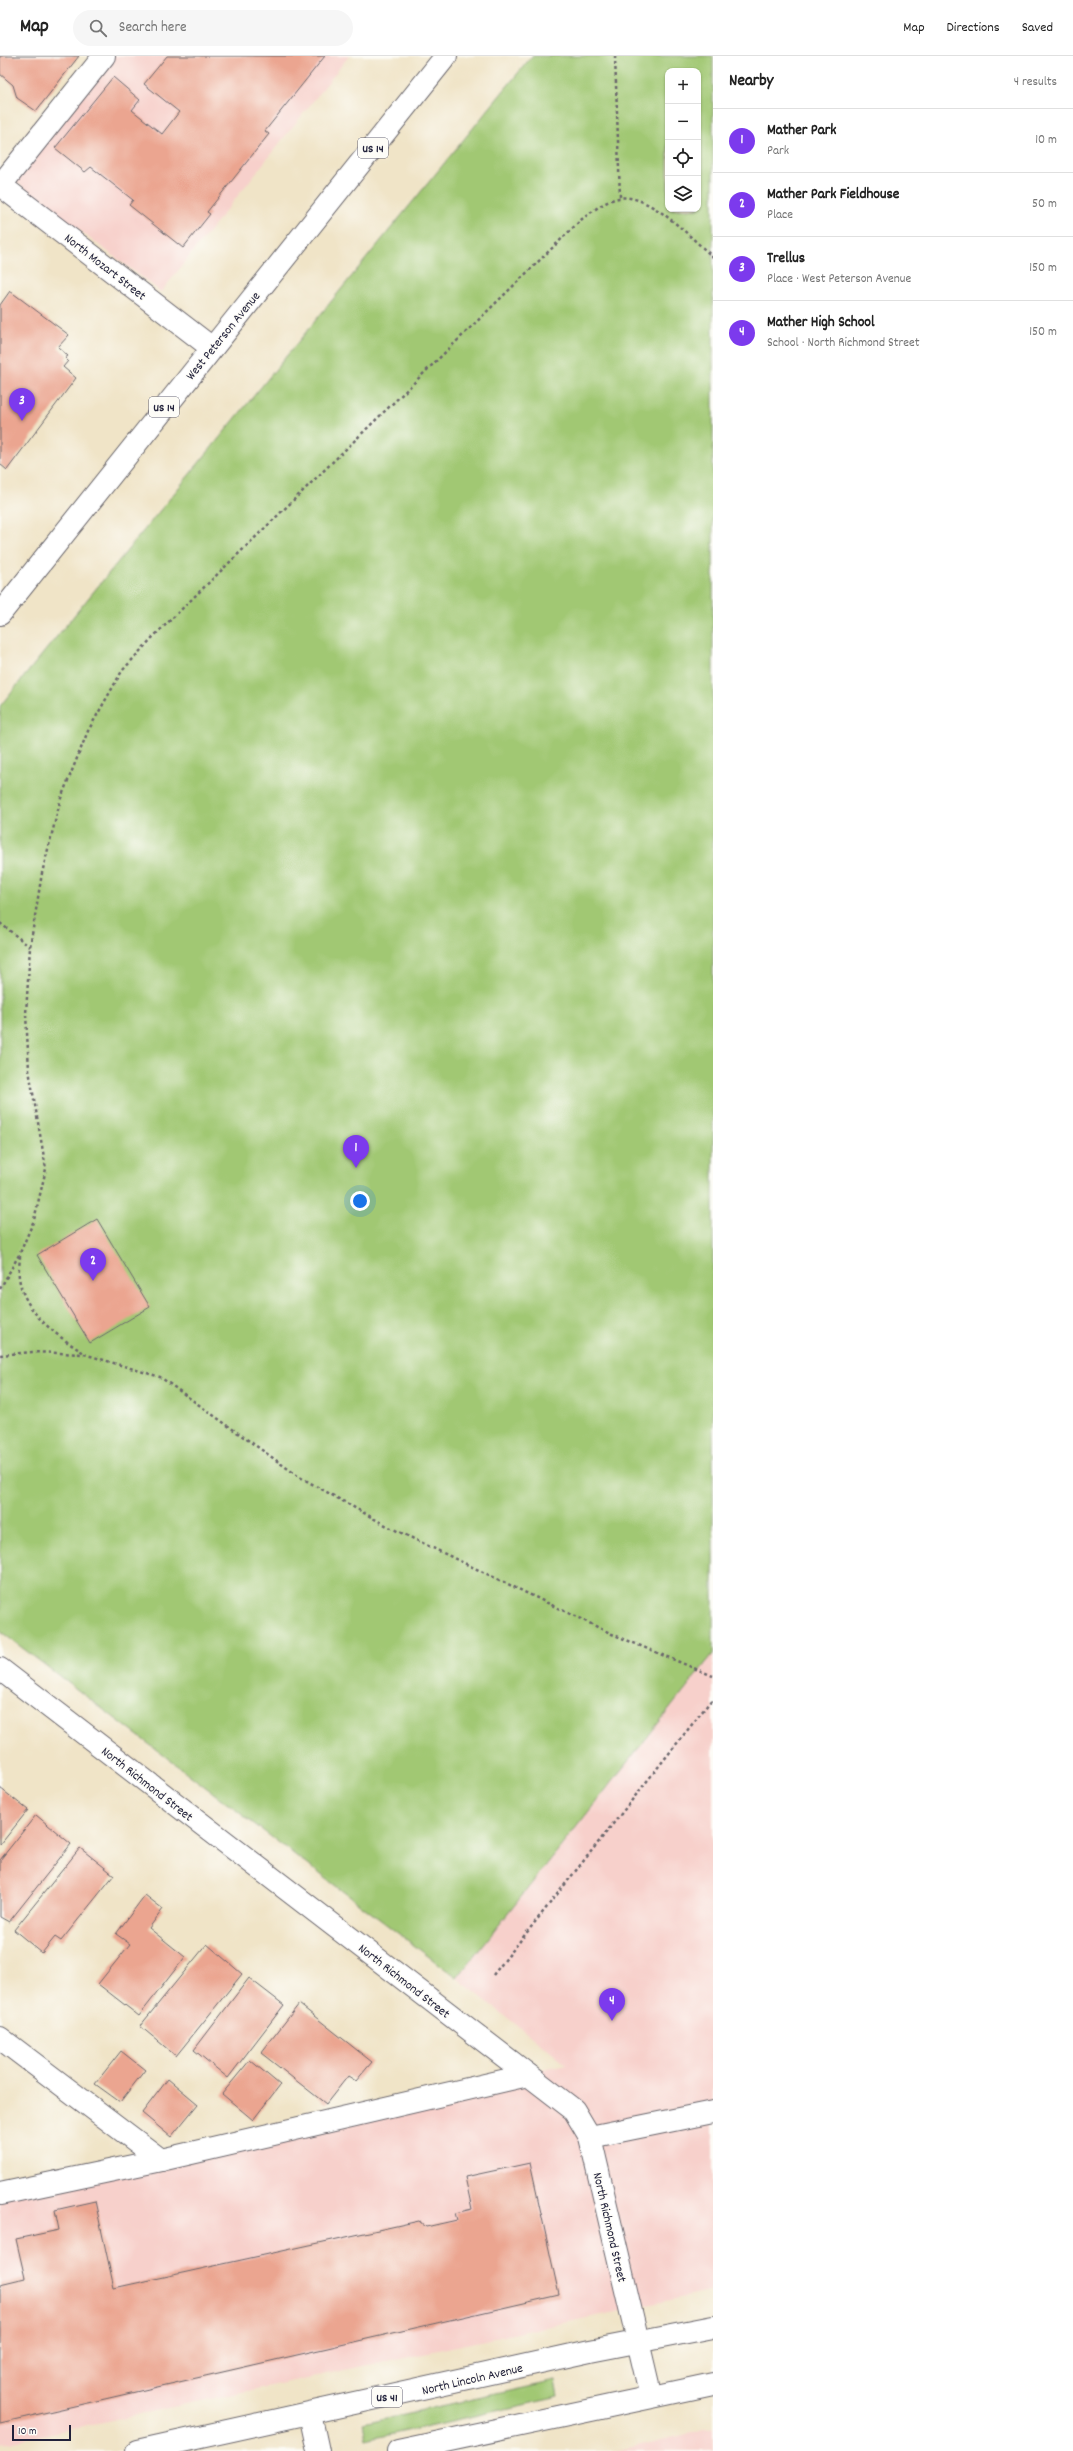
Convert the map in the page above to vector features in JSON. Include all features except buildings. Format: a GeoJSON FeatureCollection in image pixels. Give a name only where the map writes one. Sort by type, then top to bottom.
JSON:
{"type":"FeatureCollection","features":[{"type":"Feature","properties":{"kind":"main road"},"geometry":{"type":"LineString","coordinates":[[0,185],[104,56]]}},
{"type":"Feature","properties":{"kind":"main road","name":"West Peterson Avenue"},"geometry":{"type":"LineString","coordinates":[[0,614],[446,56]]}},
{"type":"Feature","properties":{"kind":"main road","name":"North Mozart Street"},"geometry":{"type":"LineString","coordinates":[[0,185],[212,348]]}},
{"type":"Feature","properties":{"kind":"main road","name":"North Richmond Street"},"geometry":{"type":"LineString","coordinates":[[0,1669],[574,2110],[590,2137],[651,2397]]}},
{"type":"Feature","properties":{"kind":"main road"},"geometry":{"type":"LineString","coordinates":[[0,2038],[161,2160]]}},
{"type":"Feature","properties":{"kind":"main road"},"geometry":{"type":"LineString","coordinates":[[0,2194],[161,2160],[528,2075]]}},
{"type":"Feature","properties":{"kind":"main road"},"geometry":{"type":"LineString","coordinates":[[590,2137],[713,2112]]}},
{"type":"Feature","properties":{"kind":"main road","name":"North Lincoln Avenue"},"geometry":{"type":"LineString","coordinates":[[137,2451],[713,2327]]}},
{"type":"Feature","properties":{"kind":"main road"},"geometry":{"type":"LineString","coordinates":[[398,2451],[713,2384]]}},
{"type":"Feature","properties":{"kind":"main road"},"geometry":{"type":"LineString","coordinates":[[310,2414],[318,2451]]}},
{"type":"Feature","properties":{"kind":"path"},"geometry":{"type":"LineString","coordinates":[[615,56],[620,197]]}},
{"type":"Feature","properties":{"kind":"path"},"geometry":{"type":"LineString","coordinates":[[0,1289],[20,1253],[34,1220],[46,1169],[29,1070],[26,1014],[30,947],[42,872],[61,798],[88,731],[122,671],[152,638],[582,219],[596,208],[620,197],[639,200],[662,213],[713,257]]}},
{"type":"Feature","properties":{"kind":"path"},"geometry":{"type":"LineString","coordinates":[[0,923],[30,947]]}},
{"type":"Feature","properties":{"kind":"path"},"geometry":{"type":"LineString","coordinates":[[20,1253],[19,1277],[24,1296],[38,1316],[60,1338],[84,1354]]}},
{"type":"Feature","properties":{"kind":"path"},"geometry":{"type":"LineString","coordinates":[[0,1355],[32,1352],[84,1354],[160,1377],[298,1476],[389,1527],[612,1634],[713,1676]]}},
{"type":"Feature","properties":{"kind":"path"},"geometry":{"type":"LineString","coordinates":[[493,1975],[713,1698]]}},
{"type":"Feature","properties":{"kind":"shaded area"},"geometry":{"type":"Polygon","coordinates":[[[96,56],[349,56],[161,292],[4,173],[96,56]]]}},
{"type":"Feature","properties":{"kind":"shaded area"},"geometry":{"type":"Polygon","coordinates":[[[713,1654],[713,2291],[0,2444],[0,2187],[566,2064],[457,1978],[713,1654]]]}},
{"type":"Feature","properties":{"kind":"shaded area"},"geometry":{"type":"Polygon","coordinates":[[[713,2428],[713,2451],[615,2451],[713,2428]]]}},
{"type":"Feature","properties":{"kind":"green space"},"geometry":{"type":"Polygon","coordinates":[[[532,56],[713,56],[713,1654],[457,1978],[0,1631],[0,706],[532,56]]]}},
{"type":"Feature","properties":{"kind":"green space"},"geometry":{"type":"Polygon","coordinates":[[[556,2381],[559,2397],[366,2440],[363,2423],[556,2381]]]}},
{"type":"Feature","properties":{"kind":"place","name":"Trellus"},"geometry":{"type":"Point","coordinates":[22,421]}},
{"type":"Feature","properties":{"kind":"place","name":"Mather Park"},"geometry":{"type":"Point","coordinates":[356,1168]}},
{"type":"Feature","properties":{"kind":"place","name":"Mather Park Fieldhouse"},"geometry":{"type":"Point","coordinates":[93,1281]}},
{"type":"Feature","properties":{"kind":"place","name":"Mather High School"},"geometry":{"type":"Point","coordinates":[612,2021]}}]}
